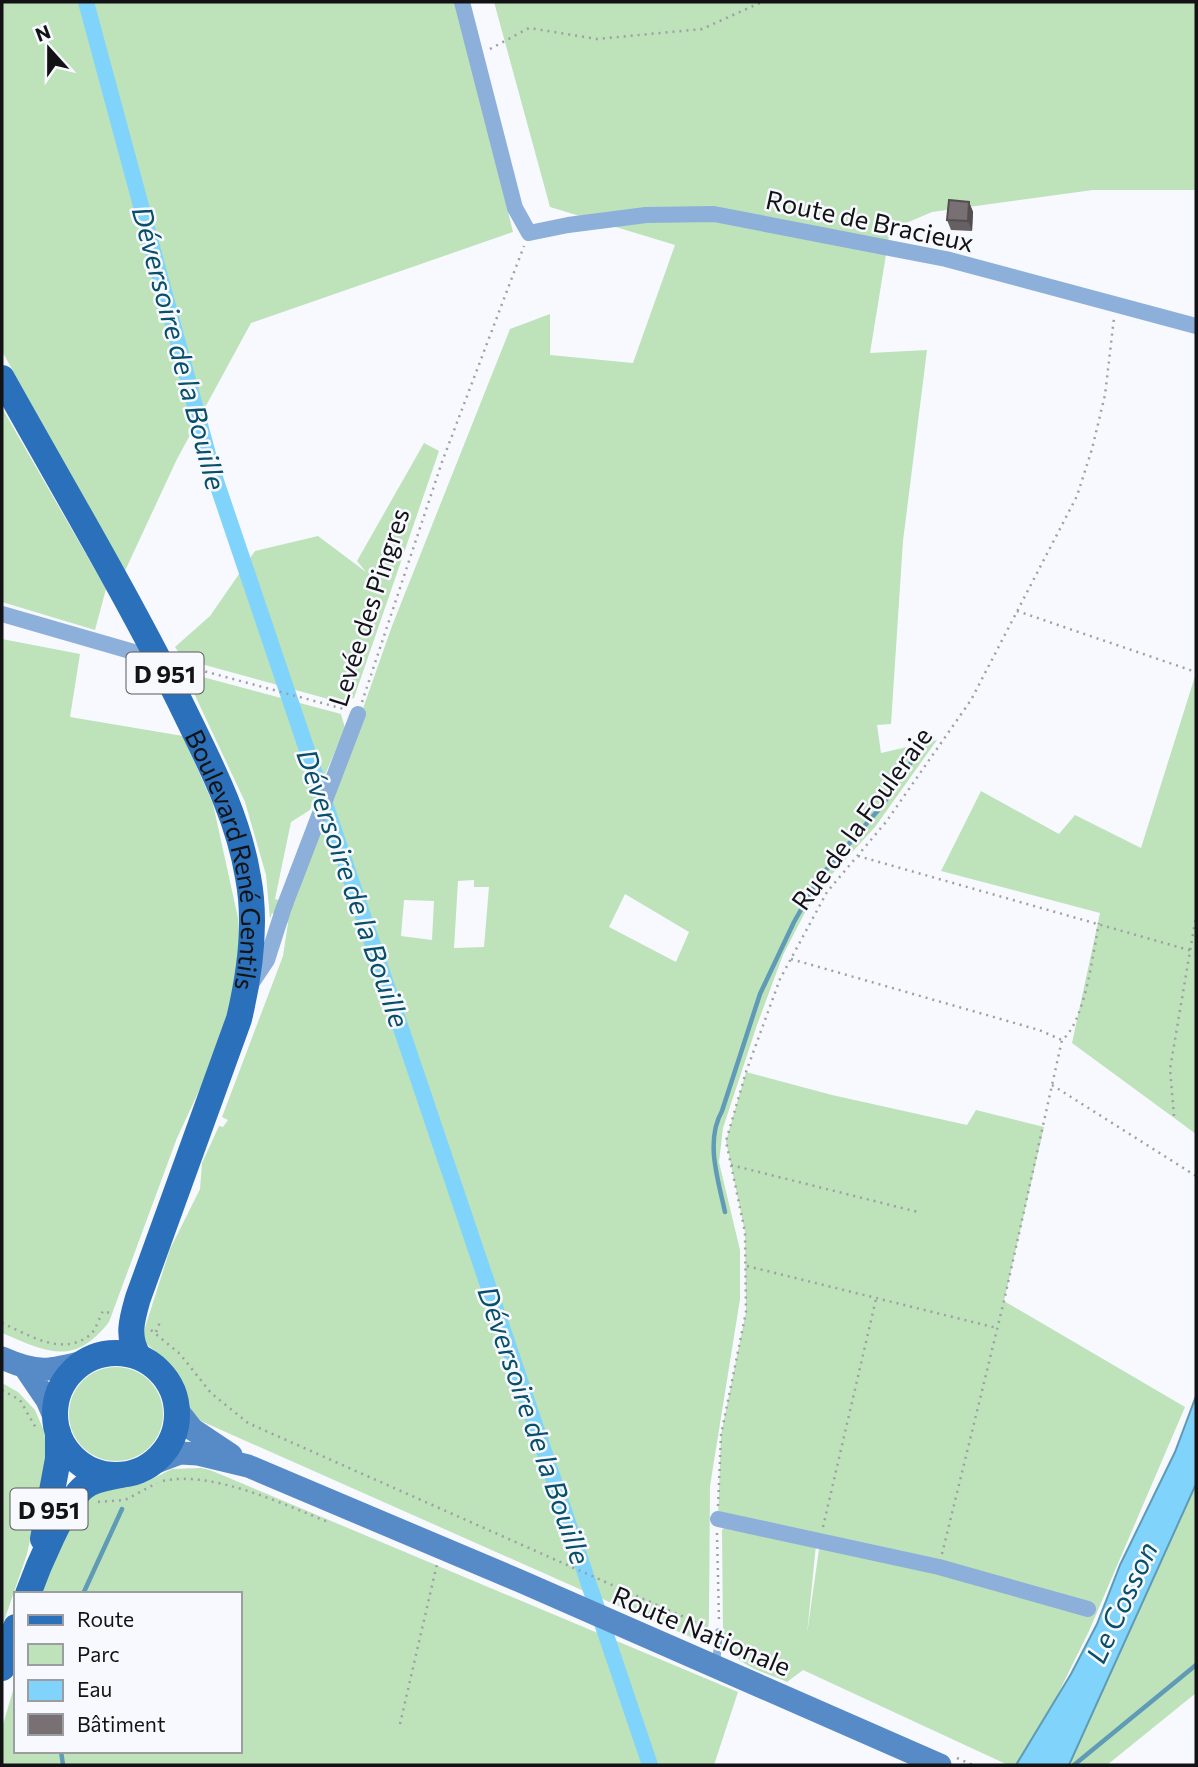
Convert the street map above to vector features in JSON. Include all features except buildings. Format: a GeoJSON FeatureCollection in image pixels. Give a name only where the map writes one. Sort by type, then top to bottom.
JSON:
{"type":"FeatureCollection","features":[{"type":"Feature","properties":{"kind":"main road","name":"Boulevard René Gentils"},"geometry":{"type":"LineString","coordinates":[[2,378],[170,662],[241,841],[249,879],[251,916],[245,992],[239,1019],[126,1319],[91,1359]]}},
{"type":"Feature","properties":{"kind":"main road"},"geometry":{"type":"LineString","coordinates":[[126,1319],[132,1344],[139,1357]]}},
{"type":"Feature","properties":{"kind":"main road"},"geometry":{"type":"LineString","coordinates":[[2,1358],[26,1369],[58,1369],[121,1353],[139,1357],[154,1366],[166,1378],[174,1394],[177,1410],[170,1443],[151,1464],[137,1471],[121,1475],[98,1472],[69,1453],[47,1400],[26,1369]]}},
{"type":"Feature","properties":{"kind":"main road"},"geometry":{"type":"LineString","coordinates":[[57,1427],[58,1396],[65,1380],[91,1359]]}},
{"type":"Feature","properties":{"kind":"main road","name":"Route Nationale"},"geometry":{"type":"LineString","coordinates":[[177,1410],[192,1429],[248,1466]]}},
{"type":"Feature","properties":{"kind":"main road","name":"D 951"},"geometry":{"type":"LineString","coordinates":[[29,1589],[54,1486],[58,1459],[57,1427]]}},
{"type":"Feature","properties":{"kind":"main road","name":"Route Nationale"},"geometry":{"type":"LineString","coordinates":[[151,1464],[180,1453],[198,1454],[248,1466],[716,1668],[944,1760]]}},
{"type":"Feature","properties":{"kind":"main road","name":"D 951"},"geometry":{"type":"LineString","coordinates":[[29,1589],[76,1494],[97,1480],[121,1475]]}},
{"type":"Feature","properties":{"kind":"main road"},"geometry":{"type":"LineString","coordinates":[[2,1668],[14,1633]]}},
{"type":"Feature","properties":{"kind":"street"},"geometry":{"type":"LineString","coordinates":[[462,2],[515,208],[529,233]]}},
{"type":"Feature","properties":{"kind":"street","name":"Route de Bracieux"},"geometry":{"type":"LineString","coordinates":[[529,233],[646,215],[714,214],[946,259],[1196,326]]}},
{"type":"Feature","properties":{"kind":"street"},"geometry":{"type":"LineString","coordinates":[[2,614],[170,662]]}},
{"type":"Feature","properties":{"kind":"street","name":"Levée des Pingres"},"geometry":{"type":"LineString","coordinates":[[245,992],[267,960],[283,910],[358,714]]}},
{"type":"Feature","properties":{"kind":"street"},"geometry":{"type":"LineString","coordinates":[[718,1519],[939,1567],[1088,1609]]}},
{"type":"Feature","properties":{"kind":"lane"},"geometry":{"type":"LineString","coordinates":[[716,1668],[719,1636]]}},
{"type":"Feature","properties":{"kind":"path"},"geometry":{"type":"LineString","coordinates":[[476,55],[529,28],[597,39],[702,29],[762,2]]}},
{"type":"Feature","properties":{"kind":"path","name":"Levée des Pingres"},"geometry":{"type":"LineString","coordinates":[[358,714],[442,462],[529,233]]}},
{"type":"Feature","properties":{"kind":"path","name":"Rue de la Fouleraie"},"geometry":{"type":"LineString","coordinates":[[719,1636],[718,1519],[721,1435],[746,1312],[747,1266],[745,1232],[726,1141],[746,1072],[780,979],[827,891],[886,822],[971,700],[1077,496],[1089,461],[1104,394],[1116,303]]}},
{"type":"Feature","properties":{"kind":"path"},"geometry":{"type":"LineString","coordinates":[[1017,611],[1196,672]]}},
{"type":"Feature","properties":{"kind":"path"},"geometry":{"type":"LineString","coordinates":[[170,662],[358,714]]}},
{"type":"Feature","properties":{"kind":"path"},"geometry":{"type":"LineString","coordinates":[[858,856],[1196,951]]}},
{"type":"Feature","properties":{"kind":"path"},"geometry":{"type":"LineString","coordinates":[[1174,1116],[1170,1069],[1196,916]]}},
{"type":"Feature","properties":{"kind":"path"},"geometry":{"type":"LineString","coordinates":[[939,1567],[997,1328],[1062,1040],[1070,1033],[1087,985],[1099,923]]}},
{"type":"Feature","properties":{"kind":"path"},"geometry":{"type":"LineString","coordinates":[[791,959],[1039,1030],[1062,1040]]}},
{"type":"Feature","properties":{"kind":"path"},"geometry":{"type":"LineString","coordinates":[[1052,1085],[1196,1176]]}},
{"type":"Feature","properties":{"kind":"path"},"geometry":{"type":"LineString","coordinates":[[731,1165],[918,1212]]}},
{"type":"Feature","properties":{"kind":"path"},"geometry":{"type":"LineString","coordinates":[[747,1266],[997,1328]]}},
{"type":"Feature","properties":{"kind":"path"},"geometry":{"type":"LineString","coordinates":[[820,1542],[876,1298]]}},
{"type":"Feature","properties":{"kind":"path"},"geometry":{"type":"LineString","coordinates":[[2,1323],[53,1345],[73,1344],[91,1334],[103,1311],[156,1332],[180,1354],[211,1393],[248,1423],[693,1621],[719,1636]]}},
{"type":"Feature","properties":{"kind":"path"},"geometry":{"type":"LineString","coordinates":[[156,1332],[160,1322]]}},
{"type":"Feature","properties":{"kind":"path"},"geometry":{"type":"LineString","coordinates":[[76,1494],[92,1502],[110,1502],[125,1500],[159,1482],[172,1479],[213,1481],[281,1503],[333,1524]]}},
{"type":"Feature","properties":{"kind":"path"},"geometry":{"type":"LineString","coordinates":[[400,1724],[441,1548]]}},
{"type":"Feature","properties":{"kind":"path"},"geometry":{"type":"LineString","coordinates":[[944,1760],[973,1765]]}},
{"type":"Feature","properties":{"kind":"green space"},"geometry":{"type":"Polygon","coordinates":[[[2,2],[457,2],[513,232],[251,323],[177,459],[124,573],[2,351],[2,2]]]}},
{"type":"Feature","properties":{"kind":"green space"},"geometry":{"type":"Polygon","coordinates":[[[494,2],[1196,2],[1196,190],[1093,190],[932,212],[890,230],[870,353],[927,350],[903,541],[891,724],[877,725],[881,753],[937,740],[875,827],[815,893],[783,955],[723,1128],[719,1162],[740,1250],[740,1299],[710,1486],[709,1618],[708,1631],[701,1638],[693,1638],[584,1591],[201,1421],[187,1402],[169,1364],[142,1337],[170,1249],[200,1189],[202,1163],[219,1126],[223,1127],[228,1120],[222,1117],[283,956],[288,923],[272,913],[270,919],[266,875],[245,802],[184,672],[341,714],[345,728],[310,810],[291,822],[275,899],[294,904],[392,626],[510,329],[550,314],[550,355],[633,363],[675,245],[550,207],[494,2]],[[474,880],[458,881],[454,948],[484,947],[489,887],[474,887],[474,880]],[[625,894],[609,927],[676,962],[689,932],[625,894]],[[404,900],[401,936],[432,940],[434,901],[404,900]]]}},
{"type":"Feature","properties":{"kind":"green space"},"geometry":{"type":"Polygon","coordinates":[[[2,408],[106,589],[95,630],[2,602],[2,408]]]}},
{"type":"Feature","properties":{"kind":"green space"},"geometry":{"type":"Polygon","coordinates":[[[424,443],[439,451],[354,698],[339,702],[183,659],[175,647],[210,616],[255,551],[318,536],[366,572],[357,561],[424,443]]]}},
{"type":"Feature","properties":{"kind":"green space"},"geometry":{"type":"Polygon","coordinates":[[[2,639],[80,654],[70,717],[183,736],[213,804],[238,918],[241,955],[219,1048],[177,1138],[109,1322],[84,1345],[59,1352],[33,1346],[2,1333],[2,639]]]}},
{"type":"Feature","properties":{"kind":"green space"},"geometry":{"type":"Polygon","coordinates":[[[1196,673],[1196,1134],[1072,1043],[1100,913],[941,871],[981,791],[1059,834],[1075,815],[1141,848],[1196,673]]]}},
{"type":"Feature","properties":{"kind":"green space"},"geometry":{"type":"Polygon","coordinates":[[[746,1072],[832,1095],[967,1125],[976,1110],[1044,1127],[1004,1301],[1185,1407],[1089,1631],[1023,1765],[1008,1765],[803,1670],[787,1682],[759,1671],[734,1655],[723,1638],[722,1530],[727,1525],[816,1545],[807,1634],[820,1542],[718,1519],[721,1435],[746,1312],[745,1232],[726,1141],[746,1072]]]}},
{"type":"Feature","properties":{"kind":"green space"},"geometry":{"type":"Polygon","coordinates":[[[116,1367],[134,1371],[149,1381],[159,1396],[163,1414],[159,1432],[149,1447],[134,1457],[116,1461],[98,1457],[83,1447],[73,1432],[69,1414],[73,1396],[83,1381],[98,1371],[116,1367]]]}},
{"type":"Feature","properties":{"kind":"green space"},"geometry":{"type":"Polygon","coordinates":[[[2,1383],[18,1392],[35,1410],[44,1431],[48,1458],[27,1554],[2,1627],[2,1383]]]}},
{"type":"Feature","properties":{"kind":"green space"},"geometry":{"type":"Polygon","coordinates":[[[172,1469],[210,1470],[738,1692],[714,1765],[2,1765],[2,1728],[14,1687],[14,1753],[242,1753],[242,1592],[42,1592],[77,1504],[97,1488],[142,1484],[172,1469]]]}},
{"type":"Feature","properties":{"kind":"green space"},"geometry":{"type":"Polygon","coordinates":[[[1196,1484],[1196,1693],[1107,1765],[1068,1763],[1196,1484]]]}},
{"type":"Feature","properties":{"kind":"water","name":"Le Cosson"},"geometry":{"type":"Polygon","coordinates":[[[1196,1396],[1196,1484],[1069,1765],[1016,1765],[1071,1674],[1097,1624],[1120,1565],[1175,1452],[1196,1396]]]}},
{"type":"Feature","properties":{"kind":"waterway","name":"Déversoire de la Bouille"},"geometry":{"type":"LineString","coordinates":[[86,2],[212,469],[650,1765]]}},
{"type":"Feature","properties":{"kind":"waterway"},"geometry":{"type":"LineString","coordinates":[[725,1212],[714,1160],[714,1135],[760,994],[794,922],[819,878],[881,807],[926,740]]}},
{"type":"Feature","properties":{"kind":"waterway"},"geometry":{"type":"LineString","coordinates":[[84,1592],[122,1509]]}},
{"type":"Feature","properties":{"kind":"waterway"},"geometry":{"type":"LineString","coordinates":[[1074,1765],[1196,1665]]}},
{"type":"Feature","properties":{"kind":"waterway"},"geometry":{"type":"LineString","coordinates":[[61,1753],[63,1765]]}}]}
